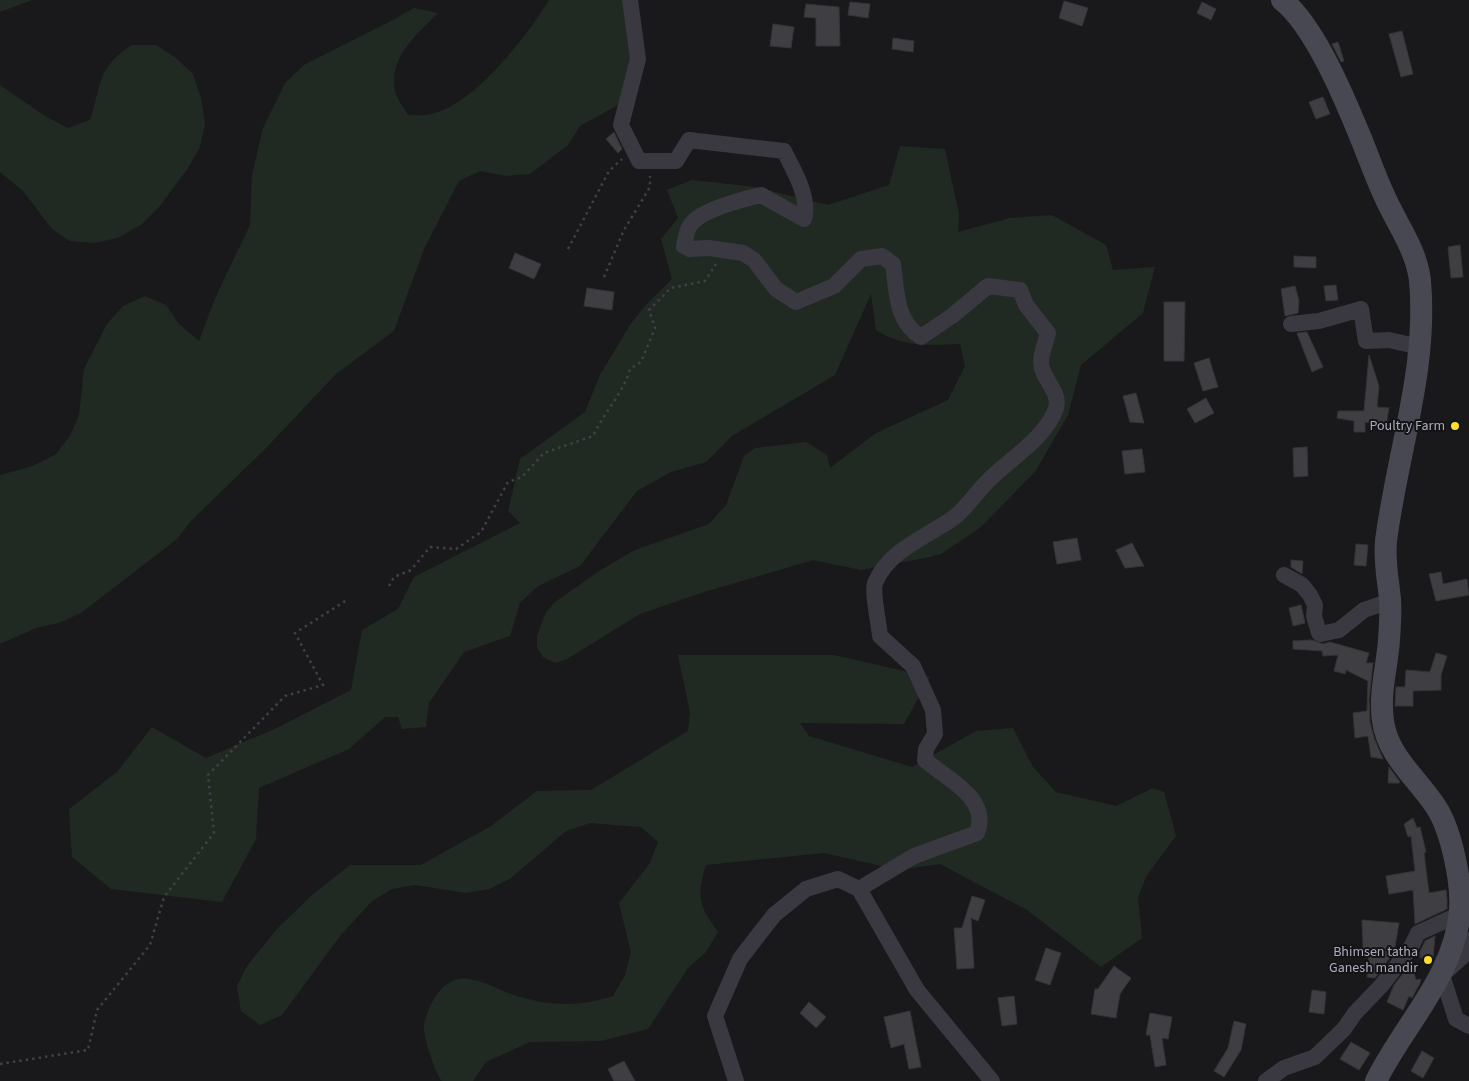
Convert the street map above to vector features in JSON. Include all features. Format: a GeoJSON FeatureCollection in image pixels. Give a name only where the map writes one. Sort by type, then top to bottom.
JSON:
{"type":"FeatureCollection","features":[{"type":"Feature","properties":{"kind":"main road"},"geometry":{"type":"LineString","coordinates":[[1282,0],[1297,13],[1348,107],[1384,196],[1414,256],[1420,280],[1420,347],[1411,409],[1396,475],[1386,543],[1385,562],[1390,601],[1389,643],[1381,690],[1383,722],[1388,743],[1395,756],[1440,813],[1461,892],[1460,914],[1450,955],[1442,976],[1376,1081]]}},
{"type":"Feature","properties":{"kind":"street"},"geometry":{"type":"LineString","coordinates":[[630,0],[638,59],[621,125],[639,161],[676,161],[689,140],[784,151],[802,193],[806,211],[804,219],[761,195],[702,215],[687,230],[684,246],[690,249],[710,248],[743,253],[754,260],[776,289],[796,302],[834,286],[861,259],[882,256],[893,264],[899,311],[908,324],[921,337],[952,316],[988,286],[1020,290],[1026,305],[1048,333],[1041,362],[1045,377],[1055,391],[1057,407],[1052,415],[1029,445],[987,482],[956,515],[900,552],[886,565],[874,585],[880,636],[913,666],[933,710],[935,734],[926,749],[925,760],[972,797],[977,812],[979,828],[977,833],[914,856],[859,889]]}},
{"type":"Feature","properties":{"kind":"street"},"geometry":{"type":"LineString","coordinates":[[1291,324],[1319,321],[1361,309],[1366,342],[1389,340],[1420,347]]}},
{"type":"Feature","properties":{"kind":"street"},"geometry":{"type":"LineString","coordinates":[[1284,575],[1302,585],[1310,595],[1315,605],[1314,616],[1319,633],[1321,634],[1339,630],[1364,610],[1390,601]]}},
{"type":"Feature","properties":{"kind":"street"},"geometry":{"type":"LineString","coordinates":[[736,1081],[715,1016],[740,959],[774,915],[806,889],[838,879],[859,889],[917,990],[992,1081]]}},
{"type":"Feature","properties":{"kind":"street"},"geometry":{"type":"LineString","coordinates":[[1266,1081],[1284,1068],[1315,1057],[1344,1029],[1355,1013],[1381,986],[1411,947],[1418,933],[1460,914]]}},
{"type":"Feature","properties":{"kind":"street"},"geometry":{"type":"LineString","coordinates":[[1469,940],[1462,957],[1442,976],[1456,1019],[1469,1026]]}},
{"type":"Feature","properties":{"kind":"path"},"geometry":{"type":"LineString","coordinates":[[568,249],[609,171],[632,150]]}},
{"type":"Feature","properties":{"kind":"path"},"geometry":{"type":"LineString","coordinates":[[604,277],[624,230],[650,187],[651,160]]}},
{"type":"Feature","properties":{"kind":"path"},"geometry":{"type":"LineString","coordinates":[[389,586],[394,577],[411,570],[430,547],[456,549],[481,532],[508,482],[522,477],[544,453],[593,436],[598,424],[626,383],[630,369],[641,362],[655,328],[649,310],[671,288],[705,281],[724,250]]}},
{"type":"Feature","properties":{"kind":"path"},"geometry":{"type":"LineString","coordinates":[[0,1064],[88,1050],[97,1010],[150,945],[164,897],[214,833],[208,775],[285,696],[323,685],[296,633],[347,600]]}},
{"type":"Feature","properties":{"kind":"shaded area"},"geometry":{"type":"Polygon","coordinates":[[[0,0],[32,0],[0,12],[0,0]]]}},
{"type":"Feature","properties":{"kind":"shaded area"},"geometry":{"type":"Polygon","coordinates":[[[549,0],[628,0],[635,57],[620,104],[580,126],[568,145],[530,174],[505,176],[480,171],[459,181],[424,249],[394,331],[336,374],[267,447],[191,521],[177,539],[81,613],[59,623],[36,628],[0,644],[0,475],[33,466],[55,455],[70,436],[79,415],[84,369],[107,324],[123,306],[145,296],[166,305],[179,324],[199,341],[216,296],[250,225],[252,175],[263,128],[285,83],[304,65],[414,8],[438,13],[413,39],[400,57],[394,79],[396,94],[408,115],[431,114],[447,108],[464,98],[481,84],[514,49],[549,0]]]}},
{"type":"Feature","properties":{"kind":"shaded area"},"geometry":{"type":"Polygon","coordinates":[[[132,45],[156,45],[176,58],[193,74],[201,98],[205,124],[200,147],[188,168],[160,206],[142,224],[118,238],[94,243],[70,241],[52,229],[24,192],[0,172],[0,85],[45,116],[68,128],[90,120],[99,86],[106,69],[112,61],[132,45]]]}},
{"type":"Feature","properties":{"kind":"shaded area"},"geometry":{"type":"Polygon","coordinates":[[[900,146],[945,149],[959,214],[958,232],[1010,218],[1052,215],[1106,245],[1113,270],[1155,267],[1143,313],[1081,365],[1068,415],[1035,472],[981,527],[941,554],[930,557],[861,570],[813,560],[701,593],[640,614],[567,659],[555,663],[543,657],[537,648],[537,636],[546,612],[555,602],[599,571],[635,550],[709,524],[726,505],[744,456],[755,448],[806,442],[827,455],[830,468],[876,433],[948,400],[965,366],[960,344],[906,343],[886,336],[876,330],[871,294],[835,375],[732,436],[706,462],[671,472],[637,491],[580,566],[538,586],[520,603],[510,636],[464,652],[429,703],[426,727],[402,729],[398,717],[385,717],[349,749],[259,788],[256,839],[222,902],[111,889],[72,857],[69,809],[117,772],[152,727],[206,758],[277,728],[351,690],[362,630],[398,609],[414,577],[520,523],[508,511],[520,459],[585,412],[600,375],[630,325],[644,307],[672,279],[661,239],[678,218],[667,190],[692,180],[755,187],[828,205],[889,185],[900,146]]]}},
{"type":"Feature","properties":{"kind":"shaded area"},"geometry":{"type":"Polygon","coordinates":[[[678,655],[834,655],[930,677],[904,724],[800,723],[809,736],[912,767],[976,731],[1013,728],[1033,767],[1056,792],[1116,806],[1153,788],[1164,792],[1176,836],[1147,875],[1138,897],[1142,938],[1101,967],[1027,910],[940,864],[905,869],[890,868],[824,853],[706,865],[701,885],[701,901],[703,908],[718,932],[706,952],[688,968],[648,1029],[601,1041],[530,1042],[486,1062],[473,1081],[442,1081],[430,1053],[424,1024],[434,999],[452,981],[459,979],[473,980],[508,993],[548,1003],[574,1004],[613,996],[625,975],[631,952],[619,903],[650,863],[658,842],[641,827],[590,823],[566,831],[511,878],[489,889],[466,893],[415,885],[392,889],[372,901],[340,936],[282,1015],[260,1025],[241,1011],[237,986],[247,966],[277,929],[312,895],[350,865],[421,865],[491,826],[537,791],[591,790],[688,731],[690,712],[678,655]]]}},
{"type":"Feature","properties":{"kind":"building"},"geometry":{"type":"Polygon","coordinates":[[[1064,1],[1088,8],[1082,26],[1059,18],[1064,1]]]}},
{"type":"Feature","properties":{"kind":"building"},"geometry":{"type":"Polygon","coordinates":[[[850,2],[870,4],[868,18],[848,15],[850,2]]]}},
{"type":"Feature","properties":{"kind":"building"},"geometry":{"type":"Polygon","coordinates":[[[1202,2],[1216,9],[1211,20],[1197,13],[1202,2]]]}},
{"type":"Feature","properties":{"kind":"building"},"geometry":{"type":"Polygon","coordinates":[[[806,4],[839,7],[840,46],[816,46],[816,18],[804,17],[806,4]]]}},
{"type":"Feature","properties":{"kind":"building"},"geometry":{"type":"Polygon","coordinates":[[[773,24],[794,27],[791,48],[770,46],[773,24]]]}},
{"type":"Feature","properties":{"kind":"building"},"geometry":{"type":"Polygon","coordinates":[[[1402,31],[1413,74],[1401,77],[1389,34],[1402,31]]]}},
{"type":"Feature","properties":{"kind":"building"},"geometry":{"type":"Polygon","coordinates":[[[893,38],[914,41],[913,52],[892,49],[893,38]]]}},
{"type":"Feature","properties":{"kind":"building"},"geometry":{"type":"Polygon","coordinates":[[[1338,42],[1344,61],[1341,62],[1332,44],[1338,42]]]}},
{"type":"Feature","properties":{"kind":"building"},"geometry":{"type":"Polygon","coordinates":[[[1323,97],[1330,114],[1316,119],[1309,102],[1323,97]]]}},
{"type":"Feature","properties":{"kind":"building"},"geometry":{"type":"Polygon","coordinates":[[[614,132],[622,149],[618,153],[606,139],[614,132]]]}},
{"type":"Feature","properties":{"kind":"building"},"geometry":{"type":"Polygon","coordinates":[[[1460,245],[1463,277],[1451,278],[1448,247],[1460,245]]]}},
{"type":"Feature","properties":{"kind":"building"},"geometry":{"type":"Polygon","coordinates":[[[515,253],[541,264],[534,279],[509,268],[515,253]]]}},
{"type":"Feature","properties":{"kind":"building"},"geometry":{"type":"Polygon","coordinates":[[[1294,256],[1316,257],[1316,268],[1294,267],[1294,256]]]}},
{"type":"Feature","properties":{"kind":"building"},"geometry":{"type":"Polygon","coordinates":[[[1336,285],[1338,300],[1326,301],[1324,286],[1336,285]]]}},
{"type":"Feature","properties":{"kind":"building"},"geometry":{"type":"Polygon","coordinates":[[[1295,286],[1299,301],[1298,313],[1285,316],[1281,289],[1295,286]]]}},
{"type":"Feature","properties":{"kind":"building"},"geometry":{"type":"Polygon","coordinates":[[[587,288],[614,292],[612,310],[584,306],[587,288]]]}},
{"type":"Feature","properties":{"kind":"building"},"geometry":{"type":"Polygon","coordinates":[[[1164,302],[1185,302],[1184,361],[1164,361],[1164,302]]]}},
{"type":"Feature","properties":{"kind":"building"},"geometry":{"type":"Polygon","coordinates":[[[1307,332],[1323,367],[1312,372],[1297,333],[1307,332]]]}},
{"type":"Feature","properties":{"kind":"building"},"geometry":{"type":"Polygon","coordinates":[[[1369,355],[1379,386],[1377,407],[1389,408],[1386,426],[1365,422],[1365,432],[1354,432],[1354,421],[1337,418],[1338,411],[1364,411],[1369,355]]]}},
{"type":"Feature","properties":{"kind":"building"},"geometry":{"type":"Polygon","coordinates":[[[1209,358],[1218,387],[1203,391],[1194,363],[1209,358]]]}},
{"type":"Feature","properties":{"kind":"building"},"geometry":{"type":"Polygon","coordinates":[[[1136,393],[1144,423],[1130,422],[1123,396],[1136,393]]]}},
{"type":"Feature","properties":{"kind":"building"},"geometry":{"type":"Polygon","coordinates":[[[1206,398],[1214,413],[1195,423],[1187,409],[1206,398]]]}},
{"type":"Feature","properties":{"kind":"building"},"geometry":{"type":"Polygon","coordinates":[[[1307,447],[1308,476],[1294,477],[1293,448],[1307,447]]]}},
{"type":"Feature","properties":{"kind":"building"},"geometry":{"type":"Polygon","coordinates":[[[1142,449],[1145,472],[1125,474],[1122,451],[1142,449]]]}},
{"type":"Feature","properties":{"kind":"building"},"geometry":{"type":"Polygon","coordinates":[[[1077,538],[1081,560],[1057,564],[1053,542],[1077,538]]]}},
{"type":"Feature","properties":{"kind":"building"},"geometry":{"type":"Polygon","coordinates":[[[1132,543],[1144,566],[1125,568],[1116,550],[1132,543]]]}},
{"type":"Feature","properties":{"kind":"building"},"geometry":{"type":"Polygon","coordinates":[[[1356,544],[1368,545],[1366,566],[1354,565],[1356,544]]]}},
{"type":"Feature","properties":{"kind":"building"},"geometry":{"type":"Polygon","coordinates":[[[1291,560],[1303,561],[1302,574],[1291,567],[1291,560]]]}},
{"type":"Feature","properties":{"kind":"building"},"geometry":{"type":"Polygon","coordinates":[[[1441,572],[1443,584],[1467,579],[1469,595],[1436,601],[1429,574],[1441,572]]]}},
{"type":"Feature","properties":{"kind":"building"},"geometry":{"type":"Polygon","coordinates":[[[1301,605],[1305,623],[1293,626],[1289,608],[1301,605]]]}},
{"type":"Feature","properties":{"kind":"building"},"geometry":{"type":"Polygon","coordinates":[[[1312,640],[1323,644],[1330,642],[1369,653],[1366,663],[1373,663],[1369,699],[1370,722],[1374,738],[1383,759],[1371,757],[1368,736],[1355,738],[1353,713],[1367,711],[1368,681],[1346,670],[1345,674],[1334,671],[1338,655],[1323,656],[1322,651],[1293,649],[1293,641],[1312,640]]]}},
{"type":"Feature","properties":{"kind":"building"},"geometry":{"type":"Polygon","coordinates":[[[1436,653],[1447,656],[1441,675],[1441,690],[1413,691],[1413,706],[1395,706],[1396,687],[1405,687],[1406,670],[1430,672],[1436,653]]]}},
{"type":"Feature","properties":{"kind":"building"},"geometry":{"type":"Polygon","coordinates":[[[1389,767],[1400,782],[1399,783],[1388,783],[1389,767]]]}},
{"type":"Feature","properties":{"kind":"building"},"geometry":{"type":"Polygon","coordinates":[[[1413,818],[1417,828],[1420,827],[1426,852],[1424,853],[1429,893],[1446,890],[1447,899],[1447,909],[1415,924],[1413,890],[1389,894],[1386,876],[1415,871],[1411,836],[1408,837],[1404,824],[1413,818]]]}},
{"type":"Feature","properties":{"kind":"building"},"geometry":{"type":"Polygon","coordinates":[[[972,896],[985,900],[978,921],[971,918],[974,968],[957,969],[954,928],[962,928],[972,896]]]}},
{"type":"Feature","properties":{"kind":"building"},"geometry":{"type":"Polygon","coordinates":[[[1362,920],[1399,923],[1394,952],[1375,978],[1367,977],[1369,948],[1363,948],[1362,920]]]}},
{"type":"Feature","properties":{"kind":"building"},"geometry":{"type":"Polygon","coordinates":[[[1435,936],[1433,958],[1420,958],[1420,952],[1425,941],[1435,936]]]}},
{"type":"Feature","properties":{"kind":"building"},"geometry":{"type":"Polygon","coordinates":[[[1046,948],[1061,953],[1050,985],[1035,980],[1046,948]]]}},
{"type":"Feature","properties":{"kind":"building"},"geometry":{"type":"Polygon","coordinates":[[[1114,966],[1131,978],[1120,994],[1116,1018],[1091,1014],[1095,989],[1098,989],[1114,966]]]}},
{"type":"Feature","properties":{"kind":"building"},"geometry":{"type":"Polygon","coordinates":[[[1409,966],[1412,966],[1416,980],[1421,979],[1412,998],[1409,996],[1403,1010],[1387,1002],[1394,985],[1409,966]]]}},
{"type":"Feature","properties":{"kind":"building"},"geometry":{"type":"Polygon","coordinates":[[[1312,990],[1326,992],[1324,1014],[1309,1012],[1312,990]]]}},
{"type":"Feature","properties":{"kind":"building"},"geometry":{"type":"Polygon","coordinates":[[[1014,996],[1017,1024],[1002,1026],[998,998],[1014,996]]]}},
{"type":"Feature","properties":{"kind":"building"},"geometry":{"type":"Polygon","coordinates":[[[809,1002],[826,1017],[816,1028],[800,1013],[809,1002]]]}},
{"type":"Feature","properties":{"kind":"building"},"geometry":{"type":"Polygon","coordinates":[[[910,1011],[921,1067],[909,1069],[904,1044],[891,1048],[884,1017],[910,1011]]]}},
{"type":"Feature","properties":{"kind":"building"},"geometry":{"type":"Polygon","coordinates":[[[1150,1013],[1172,1017],[1168,1039],[1162,1038],[1166,1065],[1155,1067],[1150,1035],[1146,1035],[1150,1013]]]}},
{"type":"Feature","properties":{"kind":"building"},"geometry":{"type":"Polygon","coordinates":[[[1234,1021],[1246,1024],[1241,1050],[1224,1077],[1214,1071],[1228,1048],[1234,1021]]]}},
{"type":"Feature","properties":{"kind":"building"},"geometry":{"type":"Polygon","coordinates":[[[1351,1042],[1370,1053],[1359,1070],[1340,1059],[1351,1042]]]}},
{"type":"Feature","properties":{"kind":"building"},"geometry":{"type":"Polygon","coordinates":[[[1422,1051],[1434,1058],[1423,1078],[1411,1071],[1422,1051]]]}},
{"type":"Feature","properties":{"kind":"building"},"geometry":{"type":"Polygon","coordinates":[[[624,1061],[635,1081],[614,1081],[608,1069],[624,1061]]]}},
{"type":"Feature","properties":{"kind":"place","name":"Poultry Farm"},"geometry":{"type":"Point","coordinates":[1455,426]}},
{"type":"Feature","properties":{"kind":"place","name":"Bhimsen tatha Ganesh mandir"},"geometry":{"type":"Point","coordinates":[1428,960]}}]}
